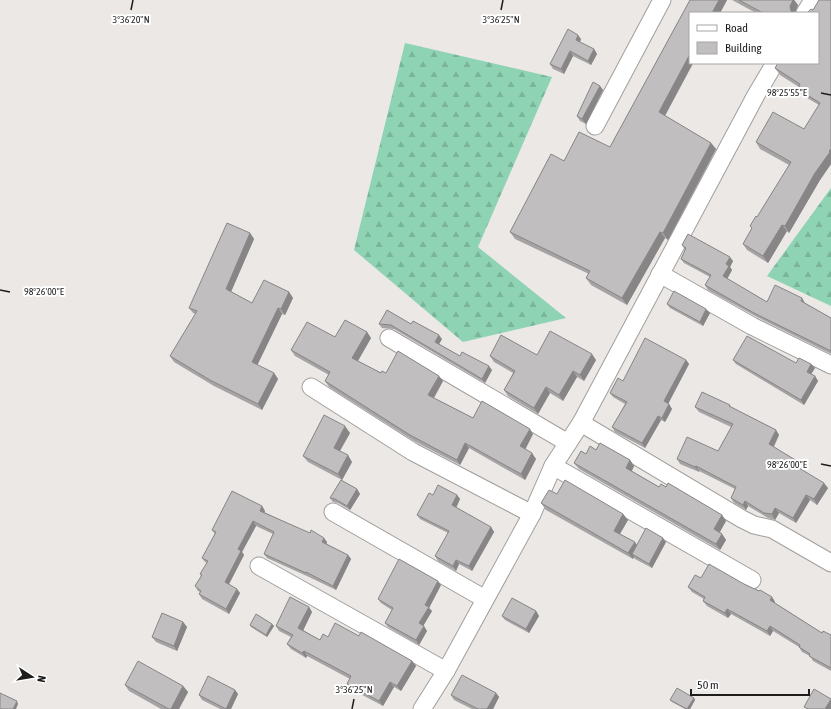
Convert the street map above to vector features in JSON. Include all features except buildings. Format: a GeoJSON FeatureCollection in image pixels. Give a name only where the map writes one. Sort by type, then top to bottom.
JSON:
{"type":"FeatureCollection","features":[{"type":"Feature","properties":{"kind":"street"},"geometry":{"type":"LineString","coordinates":[[595,126],[662,0]]}},
{"type":"Feature","properties":{"kind":"street"},"geometry":{"type":"LineString","coordinates":[[806,12],[813,0]]}},
{"type":"Feature","properties":{"kind":"street"},"geometry":{"type":"LineString","coordinates":[[422,709],[446,671],[532,514],[553,466],[581,423],[756,95],[775,64]]}},
{"type":"Feature","properties":{"kind":"street"},"geometry":{"type":"LineString","coordinates":[[660,274],[752,326],[831,365]]}},
{"type":"Feature","properties":{"kind":"street"},"geometry":{"type":"LineString","coordinates":[[389,338],[568,443]]}},
{"type":"Feature","properties":{"kind":"street"},"geometry":{"type":"LineString","coordinates":[[310,387],[413,452],[532,514]]}},
{"type":"Feature","properties":{"kind":"street"},"geometry":{"type":"LineString","coordinates":[[581,423],[742,519],[754,525],[772,529],[831,563]]}},
{"type":"Feature","properties":{"kind":"street"},"geometry":{"type":"LineString","coordinates":[[553,466],[752,580]]}},
{"type":"Feature","properties":{"kind":"street"},"geometry":{"type":"LineString","coordinates":[[333,512],[485,599]]}},
{"type":"Feature","properties":{"kind":"street"},"geometry":{"type":"LineString","coordinates":[[259,566],[446,671]]}},
{"type":"Feature","properties":{"kind":"green space"},"geometry":{"type":"Polygon","coordinates":[[[405,43],[552,77],[478,247],[566,318],[463,342],[354,250],[405,43]]]}},
{"type":"Feature","properties":{"kind":"green space"},"geometry":{"type":"Polygon","coordinates":[[[831,188],[831,306],[767,276],[831,188]]]}}]}
